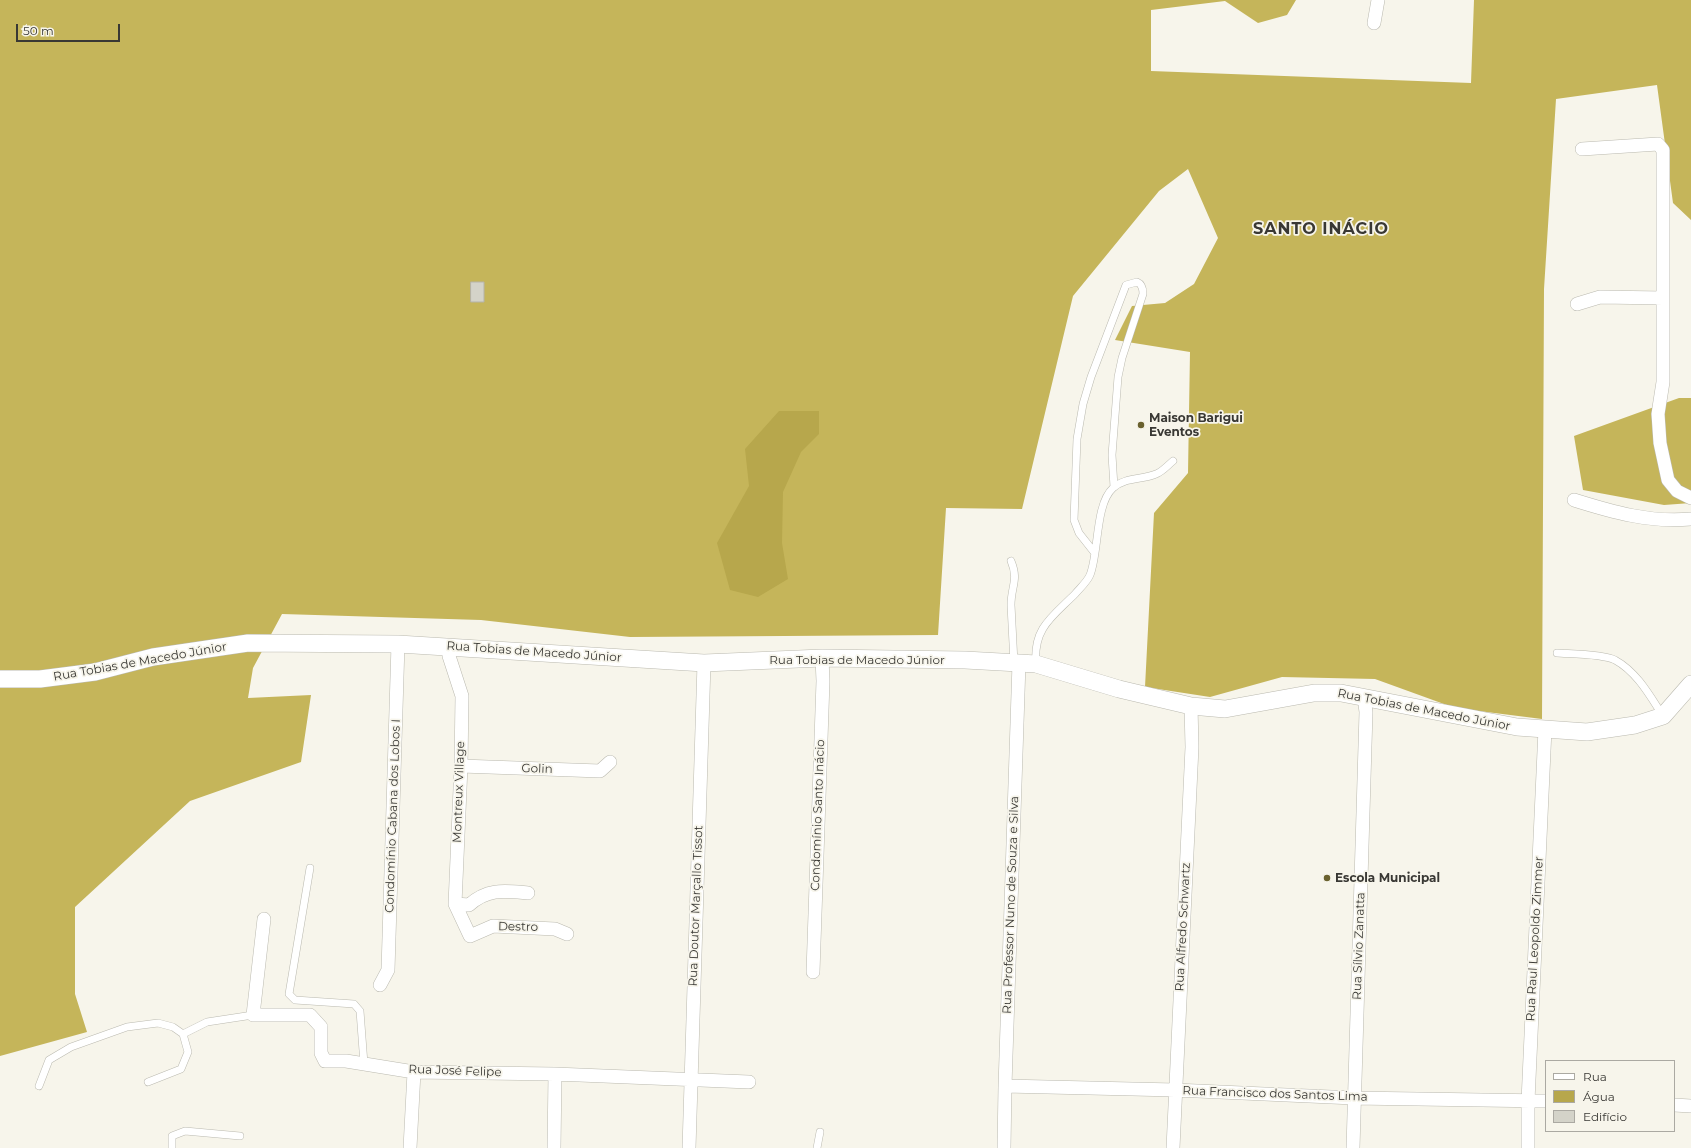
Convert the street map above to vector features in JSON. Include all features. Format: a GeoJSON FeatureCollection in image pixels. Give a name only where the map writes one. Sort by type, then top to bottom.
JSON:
{"type":"FeatureCollection","features":[{"type":"Feature","properties":{"kind":"street"},"geometry":{"type":"LineString","coordinates":[[1374,23],[1378,0]]}},
{"type":"Feature","properties":{"kind":"street"},"geometry":{"type":"LineString","coordinates":[[1582,149],[1658,144],[1663,150],[1663,382],[1658,414],[1660,443],[1668,480],[1677,491],[1691,498]]}},
{"type":"Feature","properties":{"kind":"street"},"geometry":{"type":"LineString","coordinates":[[1577,304],[1600,297],[1663,298]]}},
{"type":"Feature","properties":{"kind":"street"},"geometry":{"type":"LineString","coordinates":[[1574,500],[1616,513],[1672,521],[1691,519]]}},
{"type":"Feature","properties":{"kind":"street","name":"Rua Tobias de Macedo Júnior"},"geometry":{"type":"LineString","coordinates":[[0,679],[40,679],[95,672],[153,657],[248,643],[398,644],[450,646],[704,664],[822,658],[965,660],[1036,664],[1119,689],[1191,706],[1225,709],[1314,693],[1341,693],[1517,728],[1587,732],[1635,725],[1663,716]]}},
{"type":"Feature","properties":{"kind":"street","name":"Condomínio Cabana dos Lobos I"},"geometry":{"type":"LineString","coordinates":[[380,985],[388,970],[398,644]]}},
{"type":"Feature","properties":{"kind":"street","name":"Montreux Village"},"geometry":{"type":"LineString","coordinates":[[450,646],[449,656],[462,696],[461,766],[455,904],[470,936]]}},
{"type":"Feature","properties":{"kind":"street","name":"Condomínio Santo Inácio"},"geometry":{"type":"LineString","coordinates":[[813,972],[823,681],[822,658]]}},
{"type":"Feature","properties":{"kind":"street","name":"Rua Professor Nuno de Souza e Silva"},"geometry":{"type":"LineString","coordinates":[[1004,1148],[1016,663]]}},
{"type":"Feature","properties":{"kind":"street","name":"Rua Doutor Marçallo Tissot"},"geometry":{"type":"LineString","coordinates":[[689,1148],[704,664]]}},
{"type":"Feature","properties":{"kind":"street"},"geometry":{"type":"LineString","coordinates":[[1663,716],[1691,684]]}},
{"type":"Feature","properties":{"kind":"street","name":"Rua Sílvio Zanatta"},"geometry":{"type":"LineString","coordinates":[[1353,1148],[1366,712],[1364,697]]}},
{"type":"Feature","properties":{"kind":"street","name":"Rua Alfredo Schwartz"},"geometry":{"type":"LineString","coordinates":[[1173,1148],[1192,747],[1191,706]]}},
{"type":"Feature","properties":{"kind":"street","name":"Rua Raul Leopoldo Zimmer"},"geometry":{"type":"LineString","coordinates":[[1528,1148],[1528,1101],[1545,729]]}},
{"type":"Feature","properties":{"kind":"street","name":"Golin"},"geometry":{"type":"LineString","coordinates":[[461,766],[600,771],[610,762]]}},
{"type":"Feature","properties":{"kind":"street"},"geometry":{"type":"LineString","coordinates":[[455,904],[469,905],[476,898],[495,891],[528,893]]}},
{"type":"Feature","properties":{"kind":"street"},"geometry":{"type":"LineString","coordinates":[[253,1015],[264,918]]}},
{"type":"Feature","properties":{"kind":"street","name":"Destro"},"geometry":{"type":"LineString","coordinates":[[470,936],[493,926],[555,929],[567,934]]}},
{"type":"Feature","properties":{"kind":"street","name":"Rua José Felipe"},"geometry":{"type":"LineString","coordinates":[[253,1015],[310,1015],[321,1027],[321,1052],[325,1061],[346,1061],[414,1072],[555,1074],[750,1082]]}},
{"type":"Feature","properties":{"kind":"street"},"geometry":{"type":"LineString","coordinates":[[410,1148],[414,1072]]}},
{"type":"Feature","properties":{"kind":"street"},"geometry":{"type":"LineString","coordinates":[[554,1148],[555,1074]]}},
{"type":"Feature","properties":{"kind":"street","name":"Rua Francisco dos Santos Lima"},"geometry":{"type":"LineString","coordinates":[[1005,1086],[1175,1090],[1354,1098],[1545,1101]]}},
{"type":"Feature","properties":{"kind":"street"},"geometry":{"type":"LineString","coordinates":[[1675,1105],[1691,1106]]}},
{"type":"Feature","properties":{"kind":"lane"},"geometry":{"type":"LineString","coordinates":[[1094,552],[1079,533],[1074,520],[1077,439],[1083,404],[1091,377],[1126,285],[1137,282],[1140,283],[1143,288],[1144,294],[1122,358],[1118,377],[1112,455],[1114,487]]}},
{"type":"Feature","properties":{"kind":"lane"},"geometry":{"type":"LineString","coordinates":[[1036,664],[1035,652],[1039,636],[1047,620],[1080,588],[1090,575],[1097,530],[1106,496],[1114,487],[1131,479],[1157,474],[1173,461]]}},
{"type":"Feature","properties":{"kind":"lane"},"geometry":{"type":"LineString","coordinates":[[1011,561],[1016,575],[1011,596],[1011,605],[1016,663]]}},
{"type":"Feature","properties":{"kind":"lane"},"geometry":{"type":"LineString","coordinates":[[1557,653],[1585,654],[1614,660],[1634,674],[1663,716]]}},
{"type":"Feature","properties":{"kind":"lane"},"geometry":{"type":"LineString","coordinates":[[310,868],[289,994],[296,1000],[354,1004],[360,1011],[364,1064]]}},
{"type":"Feature","properties":{"kind":"lane","name":"Rua José Felipe"},"geometry":{"type":"LineString","coordinates":[[183,1034],[207,1022],[253,1015]]}},
{"type":"Feature","properties":{"kind":"lane"},"geometry":{"type":"LineString","coordinates":[[39,1086],[49,1060],[71,1047],[127,1027],[158,1023],[173,1027],[183,1034],[188,1052],[181,1069],[148,1082]]}},
{"type":"Feature","properties":{"kind":"lane"},"geometry":{"type":"LineString","coordinates":[[172,1148],[172,1136],[185,1131],[240,1136]]}},
{"type":"Feature","properties":{"kind":"lane"},"geometry":{"type":"LineString","coordinates":[[818,1148],[820,1132]]}},
{"type":"Feature","properties":{"kind":"shaded area"},"geometry":{"type":"Polygon","coordinates":[[[0,0],[1296,0],[1287,15],[1258,23],[1225,1],[1151,10],[1151,71],[1471,83],[1474,0],[1691,0],[1691,220],[1673,203],[1657,85],[1556,99],[1544,289],[1542,719],[1455,708],[1375,679],[1282,677],[1210,697],[1145,687],[1154,513],[1188,473],[1190,352],[1115,340],[1132,306],[1165,303],[1194,284],[1218,238],[1188,169],[1159,191],[1073,296],[1022,509],[946,508],[938,635],[630,637],[481,620],[282,614],[253,668],[248,698],[311,695],[301,762],[190,801],[75,907],[75,994],[87,1032],[0,1056],[0,0]]]}},
{"type":"Feature","properties":{"kind":"shaded area"},"geometry":{"type":"Polygon","coordinates":[[[1679,398],[1691,398],[1691,503],[1664,505],[1583,490],[1574,436],[1679,398]]]}},
{"type":"Feature","properties":{"kind":"water"},"geometry":{"type":"Polygon","coordinates":[[[779,411],[819,411],[819,434],[801,452],[783,492],[782,543],[788,579],[758,597],[730,590],[717,543],[749,486],[745,449],[779,411]]]}},
{"type":"Feature","properties":{"kind":"building"},"geometry":{"type":"Polygon","coordinates":[[[471,282],[484,282],[484,302],[471,302],[471,282]]]}},
{"type":"Feature","properties":{"kind":"place","name":"Maison Barigui Eventos"},"geometry":{"type":"Point","coordinates":[1141,425]}},
{"type":"Feature","properties":{"kind":"place","name":"Escola Municipal"},"geometry":{"type":"Point","coordinates":[1327,878]}},
{"type":"Feature","properties":{"kind":"district","name":"SANTO INÁCIO"},"geometry":{"type":"Point","coordinates":[1321,229]}}]}
